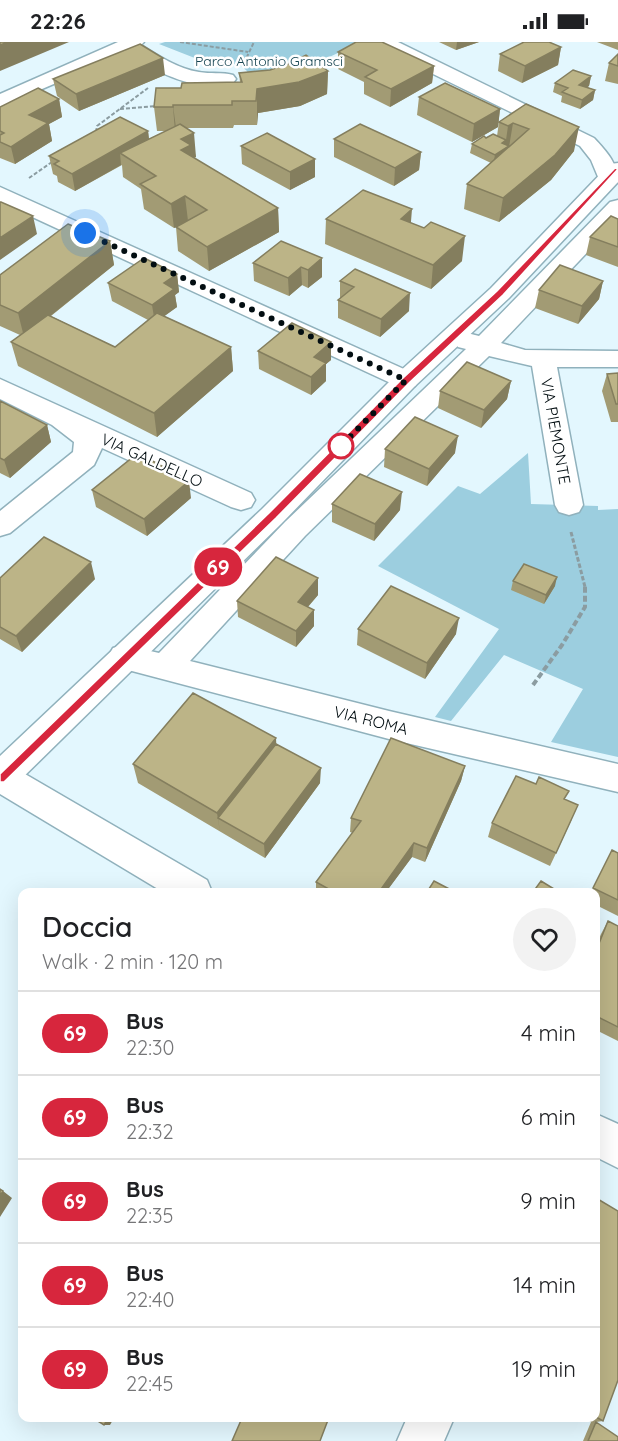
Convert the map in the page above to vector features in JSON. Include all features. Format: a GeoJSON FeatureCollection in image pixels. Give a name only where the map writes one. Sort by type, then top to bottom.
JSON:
{"type":"FeatureCollection","features":[{"type":"Feature","properties":{"kind":"street"},"geometry":{"type":"LineString","coordinates":[[383,42],[587,142],[618,145]]}},
{"type":"Feature","properties":{"kind":"street"},"geometry":{"type":"LineString","coordinates":[[0,101],[130,44],[172,70],[198,78],[226,80]]}},
{"type":"Feature","properties":{"kind":"street"},"geometry":{"type":"LineString","coordinates":[[187,888],[1,777],[272,516],[406,380],[500,293],[614,174],[587,142]]}},
{"type":"Feature","properties":{"kind":"street"},"geometry":{"type":"LineString","coordinates":[[1,195],[406,380]]}},
{"type":"Feature","properties":{"kind":"street"},"geometry":{"type":"LineString","coordinates":[[165,668],[295,529],[484,346],[618,207]]}},
{"type":"Feature","properties":{"kind":"street","name":"VIA PIEMONTE"},"geometry":{"type":"LineString","coordinates":[[454,337],[524,358],[618,359]]}},
{"type":"Feature","properties":{"kind":"street","name":"VIA PIEMONTE"},"geometry":{"type":"LineString","coordinates":[[543,358],[569,504]]}},
{"type":"Feature","properties":{"kind":"street","name":"VIA GALDELLO"},"geometry":{"type":"LineString","coordinates":[[0,388],[63,421],[112,440],[241,500]]}},
{"type":"Feature","properties":{"kind":"street","name":"VIA GALDELLO"},"geometry":{"type":"LineString","coordinates":[[0,526],[84,458],[89,448],[87,438],[63,421]]}},
{"type":"Feature","properties":{"kind":"street","name":"VIA ROMA"},"geometry":{"type":"LineString","coordinates":[[124,657],[389,725],[618,778]]}},
{"type":"Feature","properties":{"kind":"street"},"geometry":{"type":"LineString","coordinates":[[600,1136],[618,1147]]}},
{"type":"Feature","properties":{"kind":"street"},"geometry":{"type":"LineString","coordinates":[[420,1441],[429,1422]]}},
{"type":"Feature","properties":{"kind":"path"},"geometry":{"type":"LineString","coordinates":[[180,42],[248,52]]}},
{"type":"Feature","properties":{"kind":"path"},"geometry":{"type":"LineString","coordinates":[[93,134],[98,130],[97,126],[204,46]]}},
{"type":"Feature","properties":{"kind":"path"},"geometry":{"type":"LineString","coordinates":[[1,195],[59,157]]}},
{"type":"Feature","properties":{"kind":"path"},"geometry":{"type":"LineString","coordinates":[[533,685],[562,645],[585,607],[585,585],[571,534],[569,504]]}},
{"type":"Feature","properties":{"kind":"green space","name":"Parco Antonio Gramsci"},"geometry":{"type":"Polygon","coordinates":[[[165,42],[359,43],[285,78],[250,81],[247,71],[240,65],[210,64],[159,44],[165,42]]]}},
{"type":"Feature","properties":{"kind":"green space"},"geometry":{"type":"Polygon","coordinates":[[[528,453],[531,504],[598,506],[598,510],[618,509],[618,757],[551,742],[583,689],[504,655],[451,721],[435,717],[499,629],[378,566],[458,486],[480,494],[528,453]]]}},
{"type":"Feature","properties":{"kind":"building"},"geometry":{"type":"Polygon","coordinates":[[[356,42],[382,42],[434,66],[391,89],[365,77],[377,70],[338,52],[356,42]]]}},
{"type":"Feature","properties":{"kind":"building"},"geometry":{"type":"Polygon","coordinates":[[[524,42],[549,42],[561,47],[525,66],[500,54],[524,42]]]}},
{"type":"Feature","properties":{"kind":"building"},"geometry":{"type":"Polygon","coordinates":[[[140,44],[163,58],[76,94],[53,79],[140,44]]]}},
{"type":"Feature","properties":{"kind":"building"},"geometry":{"type":"Polygon","coordinates":[[[618,54],[618,66],[609,63],[618,54]]]}},
{"type":"Feature","properties":{"kind":"building"},"geometry":{"type":"Polygon","coordinates":[[[306,55],[328,71],[299,82],[257,89],[256,101],[232,101],[232,105],[154,107],[156,88],[181,88],[182,83],[242,82],[239,73],[270,70],[306,55]]]}},
{"type":"Feature","properties":{"kind":"building"},"geometry":{"type":"Polygon","coordinates":[[[573,70],[591,76],[579,85],[595,90],[582,100],[562,92],[568,88],[555,83],[573,70]]]}},
{"type":"Feature","properties":{"kind":"building"},"geometry":{"type":"Polygon","coordinates":[[[445,83],[500,109],[474,124],[419,97],[445,83]]]}},
{"type":"Feature","properties":{"kind":"building"},"geometry":{"type":"Polygon","coordinates":[[[38,88],[59,99],[29,115],[48,123],[11,147],[0,142],[0,135],[4,133],[0,131],[0,107],[38,88]]]}},
{"type":"Feature","properties":{"kind":"building"},"geometry":{"type":"Polygon","coordinates":[[[526,104],[579,127],[555,155],[503,198],[467,184],[529,129],[513,123],[508,126],[499,122],[526,104]]]}},
{"type":"Feature","properties":{"kind":"building"},"geometry":{"type":"Polygon","coordinates":[[[120,117],[148,131],[72,174],[54,164],[59,161],[49,156],[120,117]]]}},
{"type":"Feature","properties":{"kind":"building"},"geometry":{"type":"Polygon","coordinates":[[[180,124],[194,133],[181,139],[191,145],[181,150],[278,208],[207,247],[176,227],[207,210],[185,196],[171,204],[140,184],[156,176],[120,153],[180,124]]]}},
{"type":"Feature","properties":{"kind":"building"},"geometry":{"type":"Polygon","coordinates":[[[360,124],[421,152],[395,168],[334,139],[360,124]]]}},
{"type":"Feature","properties":{"kind":"building"},"geometry":{"type":"Polygon","coordinates":[[[267,133],[315,159],[290,172],[241,146],[267,133]]]}},
{"type":"Feature","properties":{"kind":"building"},"geometry":{"type":"Polygon","coordinates":[[[493,134],[506,140],[502,143],[509,146],[495,155],[472,144],[484,136],[486,138],[493,134]]]}},
{"type":"Feature","properties":{"kind":"building"},"geometry":{"type":"Polygon","coordinates":[[[363,190],[412,209],[401,219],[424,228],[431,222],[465,236],[433,265],[326,219],[363,190]]]}},
{"type":"Feature","properties":{"kind":"building"},"geometry":{"type":"Polygon","coordinates":[[[0,202],[33,216],[0,238],[0,202]]]}},
{"type":"Feature","properties":{"kind":"building"},"geometry":{"type":"Polygon","coordinates":[[[611,216],[618,219],[618,247],[590,237],[611,216]]]}},
{"type":"Feature","properties":{"kind":"building"},"geometry":{"type":"Polygon","coordinates":[[[68,224],[110,241],[18,313],[0,305],[0,275],[68,224]]]}},
{"type":"Feature","properties":{"kind":"building"},"geometry":{"type":"Polygon","coordinates":[[[281,241],[322,258],[308,270],[301,267],[288,278],[253,263],[281,241]]]}},
{"type":"Feature","properties":{"kind":"building"},"geometry":{"type":"Polygon","coordinates":[[[144,258],[177,274],[164,283],[174,289],[152,305],[108,283],[144,258]]]}},
{"type":"Feature","properties":{"kind":"building"},"geometry":{"type":"Polygon","coordinates":[[[560,265],[603,281],[582,306],[539,290],[560,265]]]}},
{"type":"Feature","properties":{"kind":"building"},"geometry":{"type":"Polygon","coordinates":[[[355,269],[410,293],[381,319],[338,300],[354,287],[340,281],[355,269]]]}},
{"type":"Feature","properties":{"kind":"building"},"geometry":{"type":"Polygon","coordinates":[[[157,313],[231,347],[154,413],[11,342],[48,315],[115,347],[157,313]]]}},
{"type":"Feature","properties":{"kind":"building"},"geometry":{"type":"Polygon","coordinates":[[[292,323],[331,342],[314,357],[326,363],[311,377],[258,351],[292,323]]]}},
{"type":"Feature","properties":{"kind":"building"},"geometry":{"type":"Polygon","coordinates":[[[467,362],[511,381],[484,410],[440,391],[467,362]]]}},
{"type":"Feature","properties":{"kind":"building"},"geometry":{"type":"Polygon","coordinates":[[[618,373],[618,404],[616,404],[607,374],[618,373]]]}},
{"type":"Feature","properties":{"kind":"building"},"geometry":{"type":"Polygon","coordinates":[[[0,401],[47,425],[4,460],[0,458],[0,401]]]}},
{"type":"Feature","properties":{"kind":"building"},"geometry":{"type":"Polygon","coordinates":[[[415,417],[458,436],[429,469],[385,449],[415,417]]]}},
{"type":"Feature","properties":{"kind":"building"},"geometry":{"type":"Polygon","coordinates":[[[138,453],[189,481],[144,519],[92,490],[138,453]]]}},
{"type":"Feature","properties":{"kind":"building"},"geometry":{"type":"Polygon","coordinates":[[[360,474],[402,492],[375,524],[332,504],[360,474]]]}},
{"type":"Feature","properties":{"kind":"building"},"geometry":{"type":"Polygon","coordinates":[[[44,537],[91,562],[16,636],[0,627],[0,578],[44,537]]]}},
{"type":"Feature","properties":{"kind":"building"},"geometry":{"type":"Polygon","coordinates":[[[276,557],[318,578],[298,602],[314,610],[296,631],[237,601],[276,557]]]}},
{"type":"Feature","properties":{"kind":"building"},"geometry":{"type":"Polygon","coordinates":[[[524,564],[557,577],[546,595],[513,581],[524,564]]]}},
{"type":"Feature","properties":{"kind":"building"},"geometry":{"type":"Polygon","coordinates":[[[391,586],[459,618],[427,663],[358,629],[391,586]]]}},
{"type":"Feature","properties":{"kind":"building"},"geometry":{"type":"Polygon","coordinates":[[[193,693],[276,738],[217,813],[133,764],[193,693]]]}},
{"type":"Feature","properties":{"kind":"building"},"geometry":{"type":"Polygon","coordinates":[[[391,738],[465,766],[427,848],[414,843],[382,888],[327,888],[316,882],[361,821],[351,818],[391,738]]]}},
{"type":"Feature","properties":{"kind":"building"},"geometry":{"type":"Polygon","coordinates":[[[276,744],[321,768],[264,844],[218,818],[276,744]]]}},
{"type":"Feature","properties":{"kind":"building"},"geometry":{"type":"Polygon","coordinates":[[[516,776],[536,784],[539,777],[569,791],[564,799],[578,805],[556,853],[492,823],[516,776]]]}},
{"type":"Feature","properties":{"kind":"building"},"geometry":{"type":"Polygon","coordinates":[[[612,850],[618,853],[618,900],[600,891],[600,888],[593,888],[612,850]]]}},
{"type":"Feature","properties":{"kind":"building"},"geometry":{"type":"Polygon","coordinates":[[[434,881],[447,888],[430,888],[434,881]]]}},
{"type":"Feature","properties":{"kind":"building"},"geometry":{"type":"Polygon","coordinates":[[[541,881],[552,888],[536,888],[541,881]]]}},
{"type":"Feature","properties":{"kind":"building"},"geometry":{"type":"Polygon","coordinates":[[[608,921],[618,926],[618,1027],[600,1018],[600,941],[608,921]]]}},
{"type":"Feature","properties":{"kind":"building"},"geometry":{"type":"Polygon","coordinates":[[[600,1200],[618,1211],[618,1380],[603,1421],[600,1419],[600,1200]]]}},
{"type":"Feature","properties":{"kind":"building"},"geometry":{"type":"Polygon","coordinates":[[[240,1422],[327,1422],[320,1441],[232,1441],[240,1422]]]}},
{"type":"Feature","properties":{"kind":"building"},"geometry":{"type":"Polygon","coordinates":[[[596,1422],[618,1437],[618,1441],[588,1441],[596,1422]]]}},
{"type":"Feature","properties":{"kind":"bus line","name":"69"},"geometry":{"type":"LineString","coordinates":[[0,778],[272,516],[406,380],[500,293],[618,169]]}},
{"type":"Feature","properties":{"kind":"route"},"geometry":{"type":"LineString","coordinates":[[85,233],[406,380],[339,448],[341,446]]}}]}
